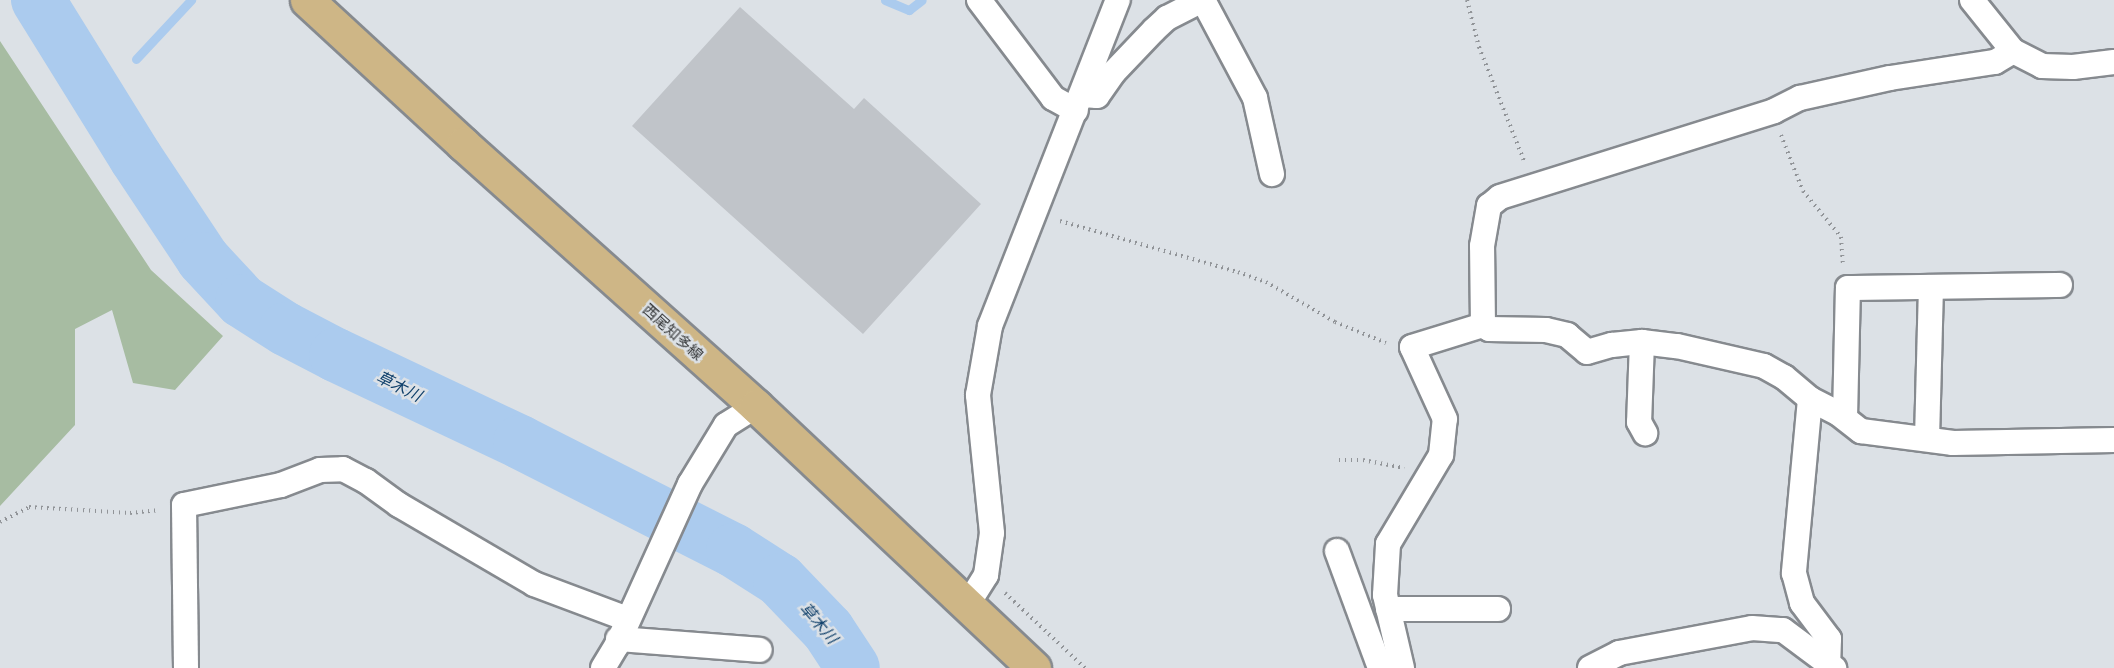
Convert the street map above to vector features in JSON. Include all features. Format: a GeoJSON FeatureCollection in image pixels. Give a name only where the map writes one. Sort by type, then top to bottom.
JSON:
{"type":"FeatureCollection","features":[{"type":"Feature","properties":{"kind":"main road","name":"西尾知多線"},"geometry":{"type":"LineString","coordinates":[[307,0],[463,144],[756,406],[966,607],[1034,668]]}},
{"type":"Feature","properties":{"kind":"street"},"geometry":{"type":"LineString","coordinates":[[979,0],[1053,98],[1079,103],[1097,96],[1114,72],[1167,18],[1203,0],[1255,98],[1272,174]]}},
{"type":"Feature","properties":{"kind":"street"},"geometry":{"type":"LineString","coordinates":[[966,607],[986,575],[993,533],[978,395],[990,326],[1118,0]]}},
{"type":"Feature","properties":{"kind":"street"},"geometry":{"type":"LineString","coordinates":[[1972,0],[2013,51],[2042,66],[2073,68],[2114,62]]}},
{"type":"Feature","properties":{"kind":"street"},"geometry":{"type":"LineString","coordinates":[[1484,326],[1482,246],[1489,207],[1500,197],[1605,166],[1700,132],[1774,111],[1800,98],[1890,78],[1995,62],[2013,51]]}},
{"type":"Feature","properties":{"kind":"street"},"geometry":{"type":"LineString","coordinates":[[1845,418],[1848,288],[2060,285]]}},
{"type":"Feature","properties":{"kind":"street"},"geometry":{"type":"LineString","coordinates":[[1927,439],[1931,287]]}},
{"type":"Feature","properties":{"kind":"street"},"geometry":{"type":"LineString","coordinates":[[1402,668],[1385,596],[1388,544],[1441,455],[1445,419],[1412,346],[1484,326],[1489,329],[1546,330],[1567,336],[1587,352],[1612,345],[1642,342],[1677,345],[1764,366],[1784,377],[1810,399],[1845,418],[1861,431],[1953,443],[2114,440]]}},
{"type":"Feature","properties":{"kind":"street"},"geometry":{"type":"LineString","coordinates":[[1642,342],[1639,422],[1646,433]]}},
{"type":"Feature","properties":{"kind":"street"},"geometry":{"type":"LineString","coordinates":[[1810,399],[1794,573],[1802,603],[1828,639],[1831,666]]}},
{"type":"Feature","properties":{"kind":"street"},"geometry":{"type":"LineString","coordinates":[[603,668],[620,643],[657,553],[690,484],[726,425],[756,406]]}},
{"type":"Feature","properties":{"kind":"street"},"geometry":{"type":"LineString","coordinates":[[186,668],[184,505],[281,485],[321,470],[343,468],[366,481],[399,505],[534,584],[620,643],[760,650]]}},
{"type":"Feature","properties":{"kind":"street"},"geometry":{"type":"LineString","coordinates":[[1337,551],[1380,668]]}},
{"type":"Feature","properties":{"kind":"street"},"geometry":{"type":"LineString","coordinates":[[1388,609],[1498,609]]}},
{"type":"Feature","properties":{"kind":"street"},"geometry":{"type":"LineString","coordinates":[[1590,668],[1619,653],[1752,628],[1783,630],[1831,666]]}},
{"type":"Feature","properties":{"kind":"path"},"geometry":{"type":"LineString","coordinates":[[1467,0],[1479,47],[1534,187]]}},
{"type":"Feature","properties":{"kind":"path"},"geometry":{"type":"LineString","coordinates":[[1774,111],[1803,191],[1841,237],[1843,269],[1848,288]]}},
{"type":"Feature","properties":{"kind":"path"},"geometry":{"type":"LineString","coordinates":[[1033,213],[1238,272],[1266,282],[1335,322],[1365,335],[1388,344],[1412,346]]}},
{"type":"Feature","properties":{"kind":"path"},"geometry":{"type":"LineString","coordinates":[[1339,460],[1397,465],[1428,478]]}},
{"type":"Feature","properties":{"kind":"path"},"geometry":{"type":"LineString","coordinates":[[0,522],[29,507],[130,513],[184,505]]}},
{"type":"Feature","properties":{"kind":"green space"},"geometry":{"type":"Polygon","coordinates":[[[0,41],[151,270],[223,336],[175,390],[133,383],[112,310],[75,329],[75,425],[0,506],[0,41]]]}},
{"type":"Feature","properties":{"kind":"building"},"geometry":{"type":"Polygon","coordinates":[[[740,7],[854,109],[864,98],[981,204],[863,334],[632,126],[740,7]]]}},
{"type":"Feature","properties":{"kind":"waterway","name":"草木川"},"geometry":{"type":"LineString","coordinates":[[38,0],[136,158],[203,259],[242,301],[286,329],[336,355],[520,442],[733,550],[780,580],[828,630],[853,668]]}},
{"type":"Feature","properties":{"kind":"waterway"},"geometry":{"type":"LineString","coordinates":[[136,59],[191,0]]}},
{"type":"Feature","properties":{"kind":"waterway"},"geometry":{"type":"LineString","coordinates":[[885,0],[909,10],[922,0]]}}]}
